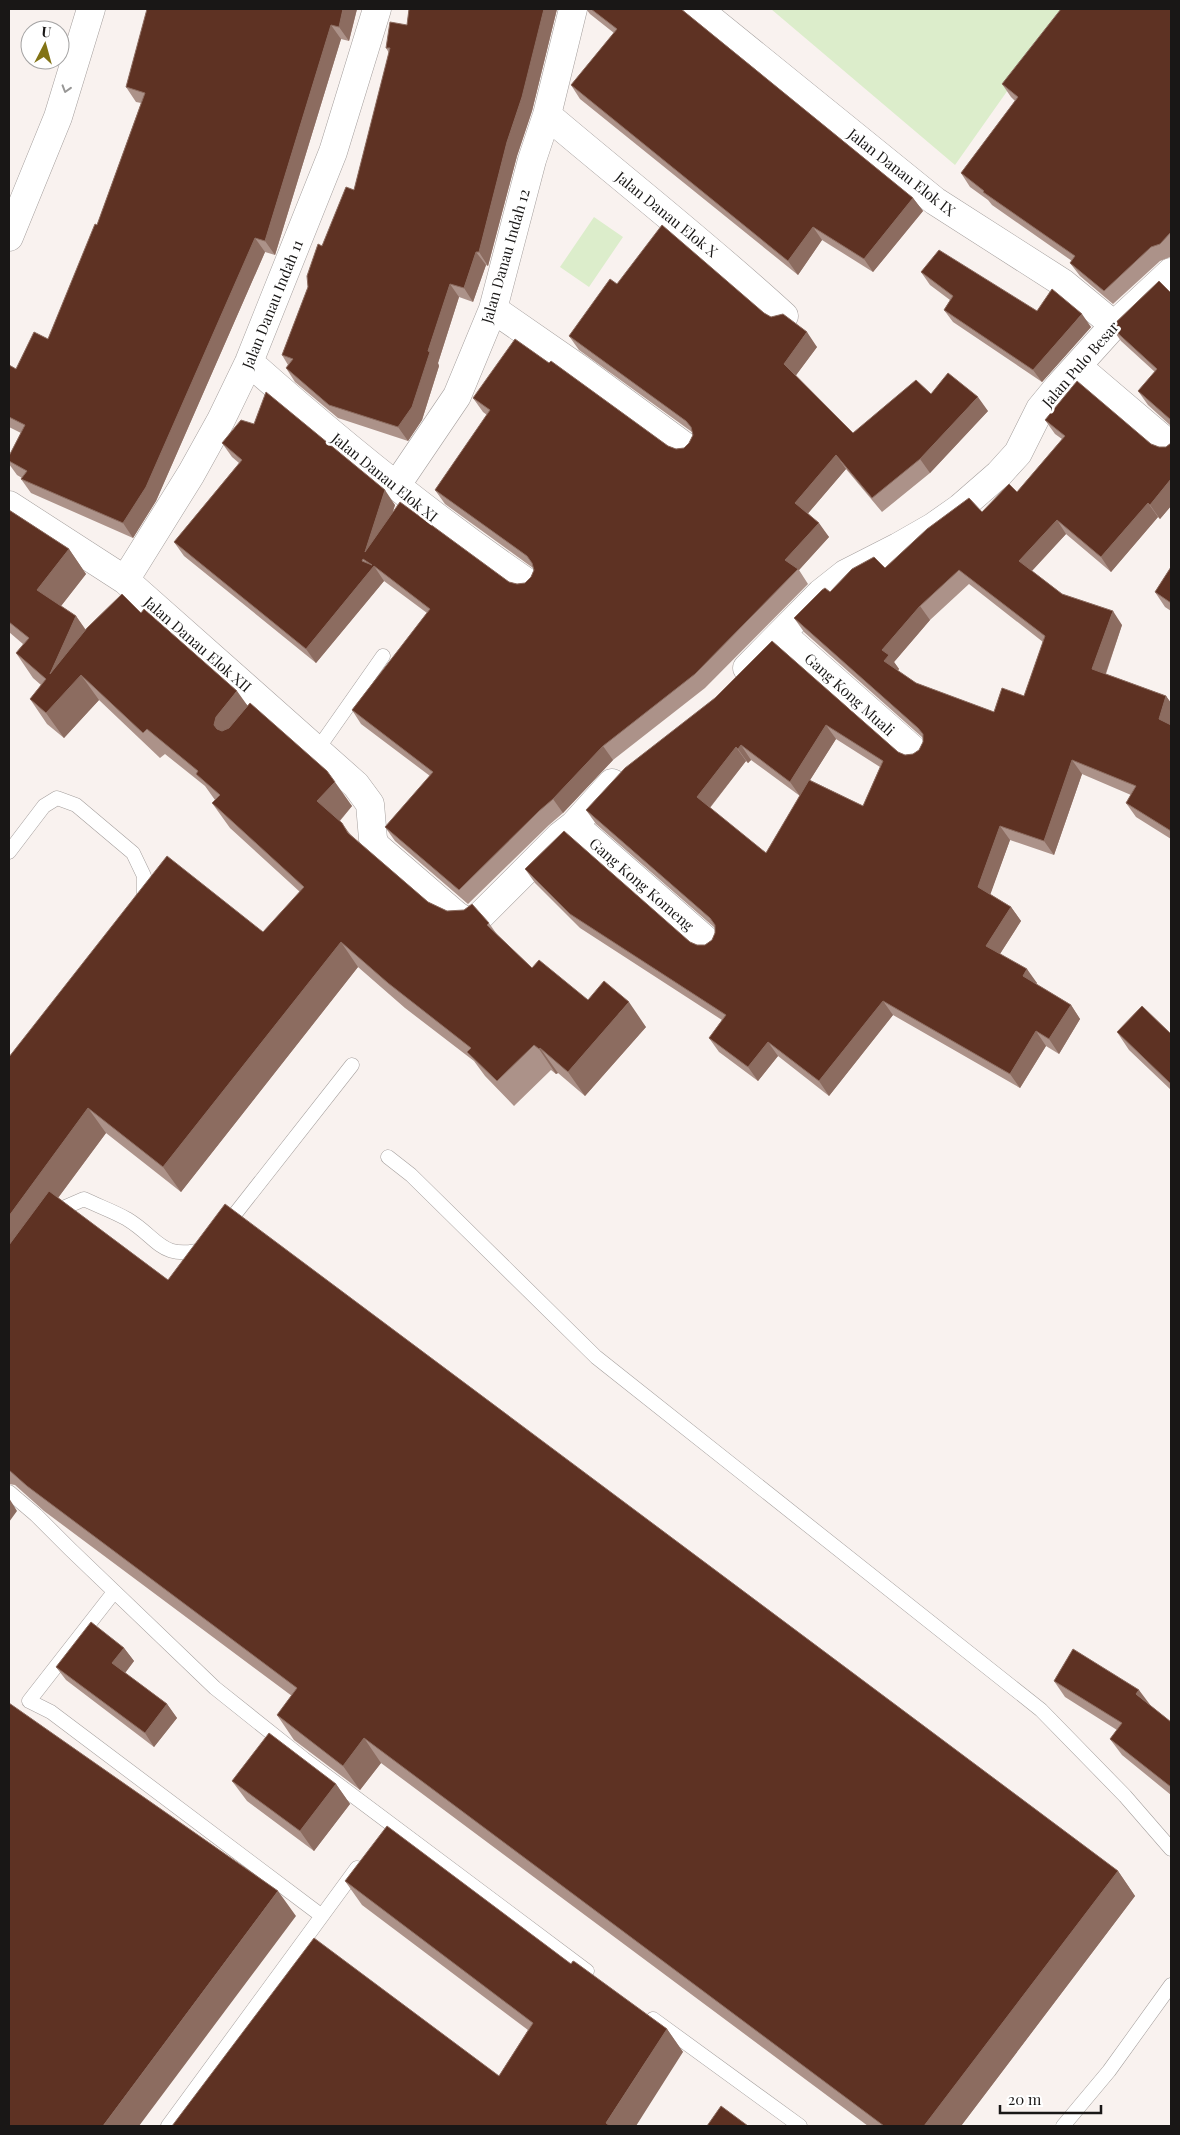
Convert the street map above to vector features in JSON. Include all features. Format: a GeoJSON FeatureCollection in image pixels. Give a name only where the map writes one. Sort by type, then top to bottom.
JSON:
{"type":"FeatureCollection","features":[{"type":"Feature","properties":{"kind":"street"},"geometry":{"type":"LineString","coordinates":[[9,237],[58,117],[91,9]]}},
{"type":"Feature","properties":{"kind":"street","name":"Jalan Danau Indah 11"},"geometry":{"type":"LineString","coordinates":[[125,580],[221,420],[249,362],[333,152],[377,9]]}},
{"type":"Feature","properties":{"kind":"street","name":"Jalan Danau Indah 12"},"geometry":{"type":"LineString","coordinates":[[396,486],[457,396],[493,309],[532,160],[547,115],[573,9]]}},
{"type":"Feature","properties":{"kind":"street","name":"Jalan Danau Elok IX"},"geometry":{"type":"LineString","coordinates":[[698,9],[935,200],[1063,283],[1114,324]]}},
{"type":"Feature","properties":{"kind":"street","name":"Jalan Danau Elok X"},"geometry":{"type":"LineString","coordinates":[[547,115],[671,220],[729,265],[784,316]]}},
{"type":"Feature","properties":{"kind":"street","name":"Jalan Pulo Besar"},"geometry":{"type":"LineString","coordinates":[[728,688],[821,593],[844,574],[898,548],[933,527],[960,508],[999,474],[1018,453],[1040,408],[1114,324],[1171,272]]}},
{"type":"Feature","properties":{"kind":"street"},"geometry":{"type":"LineString","coordinates":[[493,309],[581,370],[687,448]]}},
{"type":"Feature","properties":{"kind":"street","name":"Jalan Danau Elok XI"},"geometry":{"type":"LineString","coordinates":[[249,362],[313,418],[396,486],[480,550],[528,583]]}},
{"type":"Feature","properties":{"kind":"street"},"geometry":{"type":"LineString","coordinates":[[1077,366],[1171,446]]}},
{"type":"Feature","properties":{"kind":"street","name":"Jalan Danau Elok XII"},"geometry":{"type":"LineString","coordinates":[[9,505],[125,580],[269,713],[317,750],[356,785],[370,804],[373,839],[376,846],[464,920],[476,920],[560,836],[574,825]]}},
{"type":"Feature","properties":{"kind":"street","name":"Gang Kong Muali"},"geometry":{"type":"LineString","coordinates":[[782,634],[918,754]]}},
{"type":"Feature","properties":{"kind":"street"},"geometry":{"type":"LineString","coordinates":[[574,825],[631,766]]}},
{"type":"Feature","properties":{"kind":"street","name":"Gang Kong Komeng"},"geometry":{"type":"LineString","coordinates":[[574,825],[710,944]]}},
{"type":"Feature","properties":{"kind":"lane"},"geometry":{"type":"LineString","coordinates":[[317,750],[383,656]]}},
{"type":"Feature","properties":{"kind":"lane"},"geometry":{"type":"LineString","coordinates":[[9,852],[14,834],[44,806],[57,798],[76,805],[133,853],[144,876],[144,898],[132,914]]}},
{"type":"Feature","properties":{"kind":"lane"},"geometry":{"type":"LineString","coordinates":[[44,1232],[61,1209],[84,1200],[127,1219],[168,1251],[188,1254],[208,1249],[352,1065]]}},
{"type":"Feature","properties":{"kind":"lane"},"geometry":{"type":"LineString","coordinates":[[388,1157],[412,1175],[596,1358],[1041,1710],[1124,1796],[1171,1849]]}},
{"type":"Feature","properties":{"kind":"lane"},"geometry":{"type":"LineString","coordinates":[[9,1492],[36,1515],[215,1688],[388,1827],[597,1978]]}},
{"type":"Feature","properties":{"kind":"lane"},"geometry":{"type":"LineString","coordinates":[[20,1714],[114,1592]]}},
{"type":"Feature","properties":{"kind":"lane"},"geometry":{"type":"LineString","coordinates":[[29,1701],[51,1712],[322,1916]]}},
{"type":"Feature","properties":{"kind":"lane"},"geometry":{"type":"LineString","coordinates":[[168,2126],[368,1854]]}},
{"type":"Feature","properties":{"kind":"lane"},"geometry":{"type":"LineString","coordinates":[[1063,2126],[1109,2071],[1171,1985]]}},
{"type":"Feature","properties":{"kind":"lane"},"geometry":{"type":"LineString","coordinates":[[643,2013],[800,2126]]}},
{"type":"Feature","properties":{"kind":"green space"},"geometry":{"type":"Polygon","coordinates":[[[771,9],[1065,9],[955,165],[771,9]]]}},
{"type":"Feature","properties":{"kind":"green space"},"geometry":{"type":"Polygon","coordinates":[[[594,217],[623,237],[589,287],[560,267],[594,217]]]}},
{"type":"Feature","properties":{"kind":"building"},"geometry":{"type":"Polygon","coordinates":[[[147,9],[343,9],[339,27],[331,25],[265,241],[255,238],[146,487],[123,523],[21,479],[27,471],[9,461],[9,456],[25,425],[9,417],[9,365],[16,369],[34,332],[48,339],[95,224],[97,225],[145,93],[126,87],[147,9]]]}},
{"type":"Feature","properties":{"kind":"building"},"geometry":{"type":"Polygon","coordinates":[[[409,9],[544,9],[479,252],[476,252],[464,288],[450,284],[412,407],[398,427],[329,405],[286,368],[293,359],[282,355],[308,287],[307,276],[318,244],[322,246],[346,187],[354,190],[390,48],[386,48],[390,22],[407,25],[409,9]]]}},
{"type":"Feature","properties":{"kind":"building"},"geometry":{"type":"Polygon","coordinates":[[[591,9],[681,9],[913,198],[864,259],[813,227],[788,261],[571,85],[617,29],[591,9]]]}},
{"type":"Feature","properties":{"kind":"building"},"geometry":{"type":"Polygon","coordinates":[[[1061,9],[1171,9],[1171,232],[1160,244],[1151,247],[1104,291],[1070,263],[1075,256],[983,192],[961,173],[1018,97],[1002,84],[1061,9]]]}},
{"type":"Feature","properties":{"kind":"building"},"geometry":{"type":"Polygon","coordinates":[[[662,225],[764,313],[771,317],[783,314],[807,332],[784,364],[853,433],[916,380],[931,394],[948,373],[978,397],[920,459],[872,498],[836,455],[795,503],[819,523],[785,560],[798,569],[695,674],[603,746],[553,799],[459,890],[385,827],[433,772],[352,710],[430,609],[374,566],[306,649],[174,542],[242,460],[222,443],[241,420],[254,424],[266,392],[385,490],[365,552],[400,502],[509,582],[525,583],[531,577],[534,570],[527,556],[435,490],[490,410],[473,398],[515,339],[549,363],[551,361],[668,446],[676,449],[684,448],[693,435],[691,427],[686,421],[569,336],[610,279],[617,284],[662,225]]]}},
{"type":"Feature","properties":{"kind":"building"},"geometry":{"type":"Polygon","coordinates":[[[939,250],[1037,311],[1052,289],[1082,314],[1033,370],[944,310],[953,296],[921,272],[939,250]]]}},
{"type":"Feature","properties":{"kind":"building"},"geometry":{"type":"Polygon","coordinates":[[[1159,281],[1171,293],[1171,420],[1138,391],[1157,369],[1111,327],[1159,281]]]}},
{"type":"Feature","properties":{"kind":"building"},"geometry":{"type":"Polygon","coordinates":[[[1077,381],[1151,444],[1166,447],[1171,443],[1171,479],[1150,505],[1148,503],[1101,557],[1057,520],[1019,561],[1062,594],[1113,611],[1092,669],[1166,696],[1159,719],[1171,725],[1171,831],[1126,803],[1136,786],[1072,760],[1044,841],[1000,826],[978,887],[1011,907],[986,946],[1027,969],[1023,976],[1071,1005],[1049,1039],[1036,1031],[1010,1074],[883,1001],[819,1081],[768,1042],[748,1067],[709,1038],[726,1015],[570,914],[525,869],[564,831],[690,942],[697,945],[705,945],[712,940],[715,933],[715,925],[710,918],[586,810],[625,768],[715,698],[772,641],[898,752],[905,755],[913,754],[919,750],[923,742],[923,734],[918,728],[794,618],[822,590],[825,588],[830,592],[852,569],[874,557],[885,568],[927,529],[969,498],[982,512],[1009,484],[1017,492],[1065,436],[1045,420],[1077,381]],[[959,570],[920,606],[882,650],[889,655],[884,661],[916,683],[994,712],[1002,688],[1024,696],[1045,636],[959,570]],[[826,725],[790,782],[741,745],[738,749],[736,747],[697,797],[766,853],[809,780],[863,806],[883,761],[826,725]]]}},
{"type":"Feature","properties":{"kind":"building"},"geometry":{"type":"Polygon","coordinates":[[[9,510],[69,549],[37,590],[76,616],[50,674],[87,628],[122,594],[141,613],[144,609],[237,691],[216,717],[214,725],[217,729],[222,731],[229,728],[250,703],[327,771],[335,782],[317,801],[342,823],[348,833],[428,902],[447,911],[464,910],[472,904],[489,923],[487,925],[532,968],[539,960],[588,1000],[604,981],[629,1002],[568,1072],[534,1045],[497,1081],[467,1052],[471,1048],[388,983],[341,942],[163,1167],[88,1108],[9,1216],[9,1057],[167,856],[263,932],[304,887],[212,803],[220,795],[196,774],[198,771],[147,729],[143,733],[81,675],[46,713],[30,699],[46,679],[16,653],[29,638],[9,622],[9,510]]]}},
{"type":"Feature","properties":{"kind":"building"},"geometry":{"type":"Polygon","coordinates":[[[1171,567],[1171,603],[1155,592],[1171,567]]]}},
{"type":"Feature","properties":{"kind":"building"},"geometry":{"type":"Polygon","coordinates":[[[1142,1006],[1171,1034],[1171,1084],[1117,1032],[1142,1006]]]}},
{"type":"Feature","properties":{"kind":"building"},"geometry":{"type":"Polygon","coordinates":[[[49,1191],[168,1280],[225,1204],[1118,1871],[924,2126],[884,2126],[364,1738],[343,1766],[277,1715],[297,1688],[27,1486],[9,1470],[9,1245],[49,1191]]]}},
{"type":"Feature","properties":{"kind":"building"},"geometry":{"type":"Polygon","coordinates":[[[91,1622],[124,1648],[112,1663],[167,1704],[145,1733],[56,1667],[91,1622]]]}},
{"type":"Feature","properties":{"kind":"building"},"geometry":{"type":"Polygon","coordinates":[[[1073,1649],[1139,1690],[1136,1694],[1171,1722],[1171,1787],[1110,1739],[1122,1723],[1054,1681],[1073,1649]]]}},
{"type":"Feature","properties":{"kind":"building"},"geometry":{"type":"Polygon","coordinates":[[[9,1703],[278,1891],[103,2126],[9,2126],[9,1703]]]}},
{"type":"Feature","properties":{"kind":"building"},"geometry":{"type":"Polygon","coordinates":[[[269,1733],[336,1784],[300,1831],[232,1781],[269,1733]]]}},
{"type":"Feature","properties":{"kind":"building"},"geometry":{"type":"Polygon","coordinates":[[[387,1826],[571,1964],[573,1961],[575,1962],[667,2029],[606,2123],[610,2126],[172,2126],[314,1938],[499,2076],[533,2023],[345,1881],[387,1826]]]}},
{"type":"Feature","properties":{"kind":"building"},"geometry":{"type":"Polygon","coordinates":[[[721,2106],[748,2126],[707,2126],[721,2106]]]}}]}
